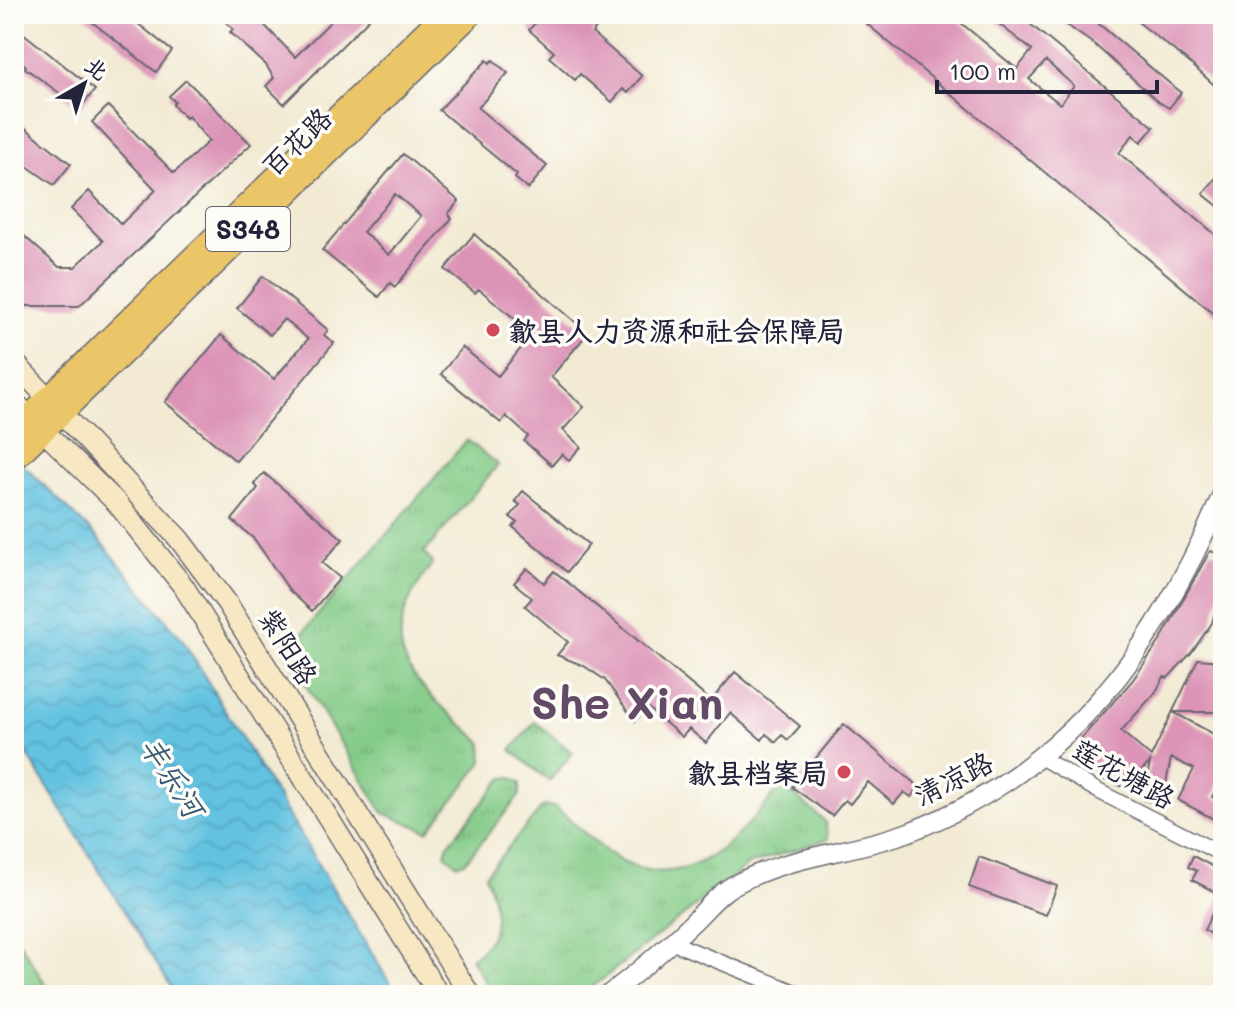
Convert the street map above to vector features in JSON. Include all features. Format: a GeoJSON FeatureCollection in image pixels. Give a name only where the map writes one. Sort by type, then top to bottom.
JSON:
{"type":"FeatureCollection","features":[{"type":"Feature","properties":{"kind":"main road","name":"百花路"},"geometry":{"type":"LineString","coordinates":[[56,405],[445,14]]}},
{"type":"Feature","properties":{"kind":"main road","name":"百花路"},"geometry":{"type":"LineString","coordinates":[[24,431],[56,405],[470,14]]}},
{"type":"Feature","properties":{"kind":"main road","name":"紫阳路"},"geometry":{"type":"LineString","coordinates":[[14,362],[179,539],[227,603],[470,995]]}},
{"type":"Feature","properties":{"kind":"main road","name":"紫阳路"},"geometry":{"type":"LineString","coordinates":[[24,431],[117,503],[191,596],[439,995]]}},
{"type":"Feature","properties":{"kind":"street","name":"清凉路"},"geometry":{"type":"LineString","coordinates":[[608,995],[732,885],[787,863],[909,831],[993,791],[1042,758],[1095,707],[1131,660],[1186,571],[1223,492]]}},
{"type":"Feature","properties":{"kind":"street","name":"莲花塘路"},"geometry":{"type":"LineString","coordinates":[[1042,758],[1098,791],[1223,855]]}},
{"type":"Feature","properties":{"kind":"street"},"geometry":{"type":"LineString","coordinates":[[671,942],[802,995]]}},
{"type":"Feature","properties":{"kind":"green space"},"geometry":{"type":"Polygon","coordinates":[[[467,440],[498,465],[424,553],[433,563],[413,594],[403,620],[401,643],[407,664],[419,683],[482,742],[483,762],[428,831],[383,813],[286,652],[467,440]]]}},
{"type":"Feature","properties":{"kind":"green space"},"geometry":{"type":"Polygon","coordinates":[[[535,722],[573,753],[549,781],[511,750],[535,722]]]}},
{"type":"Feature","properties":{"kind":"green space"},"geometry":{"type":"Polygon","coordinates":[[[510,777],[520,783],[520,795],[465,862],[457,864],[445,854],[447,846],[502,779],[510,777]]]}},
{"type":"Feature","properties":{"kind":"green space"},"geometry":{"type":"Polygon","coordinates":[[[782,785],[825,821],[828,839],[748,865],[582,995],[493,995],[471,958],[489,941],[495,920],[493,898],[485,875],[543,806],[555,807],[599,846],[627,864],[652,871],[675,870],[696,864],[716,853],[751,821],[782,785]]]}},
{"type":"Feature","properties":{"kind":"green space"},"geometry":{"type":"Polygon","coordinates":[[[14,933],[52,995],[14,995],[14,933]]]}},
{"type":"Feature","properties":{"kind":"water","name":"丰乐河"},"geometry":{"type":"Polygon","coordinates":[[[14,456],[97,537],[182,639],[397,995],[176,995],[14,733],[14,456]]]}},
{"type":"Feature","properties":{"kind":"building"},"geometry":{"type":"Polygon","coordinates":[[[82,14],[126,14],[172,51],[156,72],[82,14]]]}},
{"type":"Feature","properties":{"kind":"building"},"geometry":{"type":"Polygon","coordinates":[[[230,14],[254,14],[295,57],[338,14],[374,14],[284,104],[266,86],[274,78],[266,65],[230,32],[233,29],[224,20],[230,14]]]}},
{"type":"Feature","properties":{"kind":"building"},"geometry":{"type":"Polygon","coordinates":[[[543,14],[608,14],[592,33],[642,76],[628,93],[623,89],[612,102],[580,74],[575,80],[549,57],[554,52],[529,30],[543,14]]]}},
{"type":"Feature","properties":{"kind":"building"},"geometry":{"type":"Polygon","coordinates":[[[855,14],[950,14],[1017,69],[1032,50],[986,14],[1018,14],[1154,127],[1141,142],[1133,135],[1119,153],[1223,241],[1223,309],[1217,316],[855,14]],[[1046,61],[1029,79],[1060,104],[1074,86],[1046,61]]]}},
{"type":"Feature","properties":{"kind":"building"},"geometry":{"type":"Polygon","coordinates":[[[1051,14],[1087,14],[1181,93],[1169,108],[1159,102],[1095,45],[1051,14]]]}},
{"type":"Feature","properties":{"kind":"building"},"geometry":{"type":"Polygon","coordinates":[[[1128,14],[1223,14],[1223,93],[1191,64],[1128,14]]]}},
{"type":"Feature","properties":{"kind":"building"},"geometry":{"type":"Polygon","coordinates":[[[14,26],[95,90],[80,108],[25,68],[14,56],[14,26]]]}},
{"type":"Feature","properties":{"kind":"building"},"geometry":{"type":"Polygon","coordinates":[[[487,60],[490,63],[493,60],[508,73],[478,108],[547,166],[528,189],[515,178],[517,175],[439,110],[487,60]]]}},
{"type":"Feature","properties":{"kind":"building"},"geometry":{"type":"Polygon","coordinates":[[[186,80],[251,144],[79,306],[27,306],[14,294],[14,227],[59,267],[75,267],[103,241],[71,209],[89,191],[121,224],[156,190],[92,122],[108,106],[174,173],[209,141],[188,116],[186,118],[173,105],[175,102],[169,96],[186,80]]]}},
{"type":"Feature","properties":{"kind":"building"},"geometry":{"type":"Polygon","coordinates":[[[14,119],[71,164],[54,185],[14,157],[14,119]]]}},
{"type":"Feature","properties":{"kind":"building"},"geometry":{"type":"Polygon","coordinates":[[[403,154],[459,201],[448,214],[452,218],[395,287],[390,283],[379,297],[322,250],[403,154]],[[395,194],[363,232],[389,255],[421,216],[395,194]]]}},
{"type":"Feature","properties":{"kind":"building"},"geometry":{"type":"Polygon","coordinates":[[[1215,179],[1223,185],[1223,210],[1203,194],[1215,179]]]}},
{"type":"Feature","properties":{"kind":"building"},"geometry":{"type":"Polygon","coordinates":[[[474,234],[588,333],[551,377],[584,407],[563,430],[581,447],[569,460],[562,454],[552,465],[524,441],[528,436],[506,416],[501,423],[441,374],[462,347],[498,376],[533,334],[479,289],[475,293],[445,269],[474,234]]]}},
{"type":"Feature","properties":{"kind":"building"},"geometry":{"type":"Polygon","coordinates":[[[263,276],[328,330],[324,335],[334,343],[236,461],[165,402],[221,335],[274,379],[308,339],[284,319],[270,335],[237,308],[263,276]]]}},
{"type":"Feature","properties":{"kind":"building"},"geometry":{"type":"Polygon","coordinates":[[[264,473],[343,539],[322,563],[340,578],[312,611],[290,591],[255,540],[232,520],[258,488],[254,484],[264,473]]]}},
{"type":"Feature","properties":{"kind":"building"},"geometry":{"type":"Polygon","coordinates":[[[523,491],[589,545],[567,572],[513,527],[517,522],[510,517],[520,505],[515,501],[523,491]]]}},
{"type":"Feature","properties":{"kind":"building"},"geometry":{"type":"Polygon","coordinates":[[[1210,551],[1223,555],[1223,582],[1212,623],[1191,653],[1168,678],[1164,677],[1155,693],[1121,731],[1151,757],[1198,659],[1223,661],[1223,712],[1173,712],[1223,739],[1223,776],[1212,797],[1223,802],[1223,824],[1178,800],[1194,769],[1171,758],[1162,804],[1143,800],[1150,762],[1126,788],[1105,780],[1080,757],[1078,742],[1132,681],[1160,641],[1210,551]]]}},
{"type":"Feature","properties":{"kind":"building"},"geometry":{"type":"Polygon","coordinates":[[[527,568],[544,583],[554,571],[711,701],[735,672],[800,726],[788,740],[782,735],[776,742],[766,734],[762,740],[730,713],[706,743],[689,729],[682,737],[647,707],[635,721],[605,680],[584,666],[557,655],[568,642],[525,606],[532,598],[514,583],[527,568]]]}},
{"type":"Feature","properties":{"kind":"building"},"geometry":{"type":"Polygon","coordinates":[[[844,724],[919,787],[911,797],[904,792],[894,804],[868,782],[850,804],[845,800],[832,816],[792,787],[844,724]]]}},
{"type":"Feature","properties":{"kind":"building"},"geometry":{"type":"Polygon","coordinates":[[[1193,856],[1223,872],[1223,940],[1204,930],[1221,895],[1192,880],[1197,871],[1188,867],[1193,856]]]}},
{"type":"Feature","properties":{"kind":"building"},"geometry":{"type":"Polygon","coordinates":[[[979,857],[1057,886],[1046,915],[969,887],[979,857]]]}},
{"type":"Feature","properties":{"kind":"place","name":"歙县人力资源和社会保障局"},"geometry":{"type":"Point","coordinates":[493,330]}},
{"type":"Feature","properties":{"kind":"place","name":"歙县档案局"},"geometry":{"type":"Point","coordinates":[844,772]}},
{"type":"Feature","properties":{"kind":"district","name":"She Xian"},"geometry":{"type":"Point","coordinates":[627,701]}}]}
